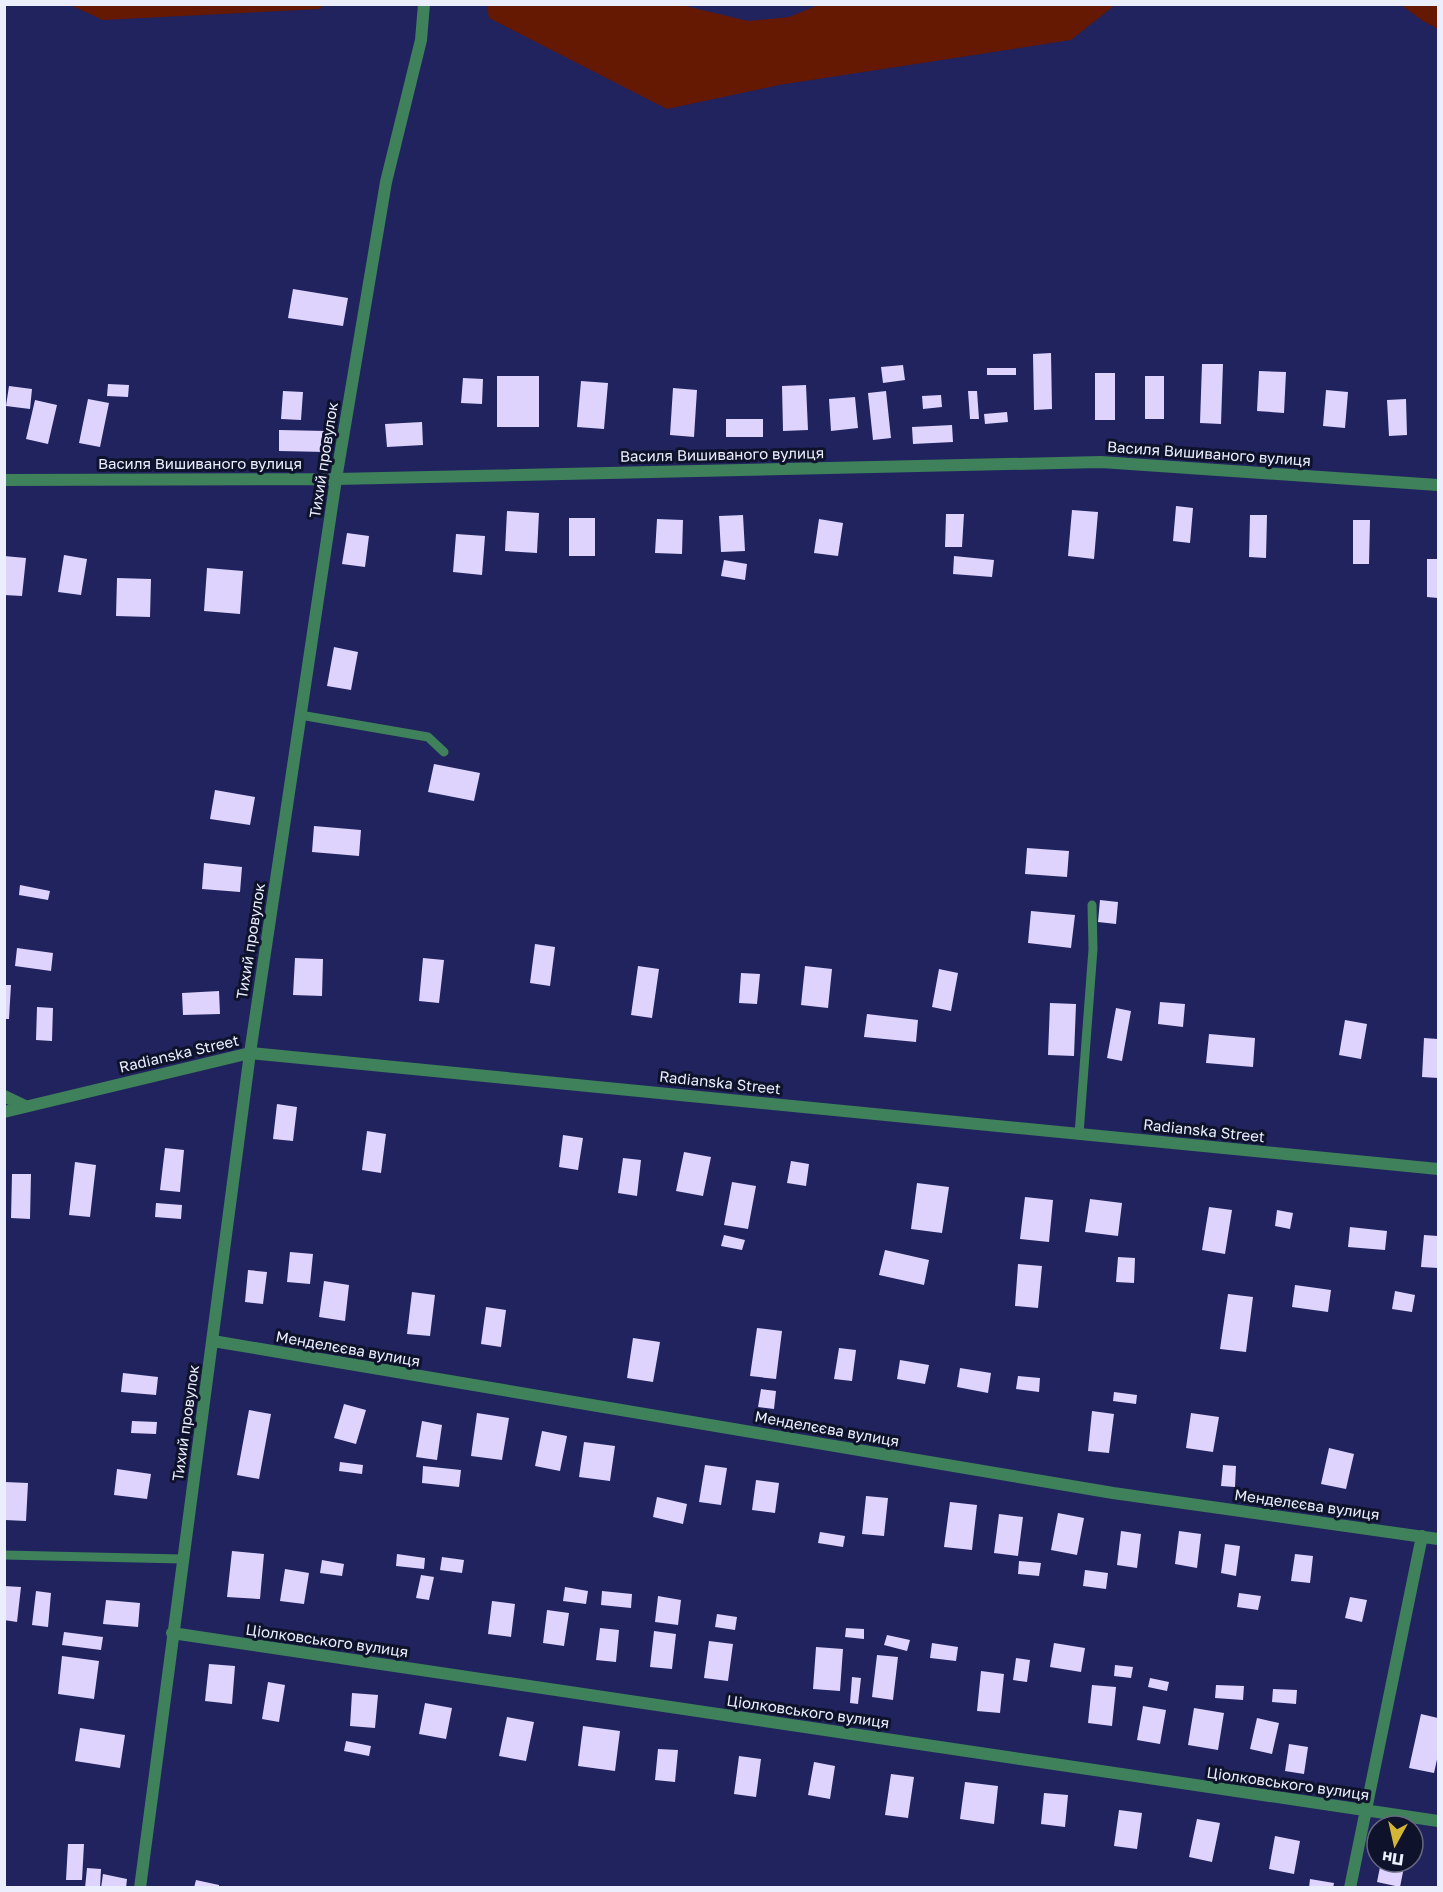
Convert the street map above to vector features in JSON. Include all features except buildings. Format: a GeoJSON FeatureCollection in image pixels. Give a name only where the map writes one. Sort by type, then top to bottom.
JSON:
{"type":"FeatureCollection","features":[{"type":"Feature","properties":{"kind":"street","name":"Тихий провулок"},"geometry":{"type":"LineString","coordinates":[[140,1887],[250,1053],[300,715],[336,479],[386,182],[421,40],[424,4]]}},
{"type":"Feature","properties":{"kind":"street","name":"Василя Вишиваного вулиця"},"geometry":{"type":"LineString","coordinates":[[4,480],[336,479],[1101,462],[1438,485]]}},
{"type":"Feature","properties":{"kind":"street","name":"Radianska Street"},"geometry":{"type":"LineString","coordinates":[[4,1112],[250,1053],[1438,1168]]}},
{"type":"Feature","properties":{"kind":"street"},"geometry":{"type":"LineString","coordinates":[[4,1096],[25,1106]]}},
{"type":"Feature","properties":{"kind":"street","name":"Менделєєва вулиця"},"geometry":{"type":"LineString","coordinates":[[213,1341],[1113,1492],[1438,1539]]}},
{"type":"Feature","properties":{"kind":"street"},"geometry":{"type":"LineString","coordinates":[[1350,1887],[1422,1536]]}},
{"type":"Feature","properties":{"kind":"street","name":"Ціолковського вулиця"},"geometry":{"type":"LineString","coordinates":[[172,1633],[1438,1821]]}},
{"type":"Feature","properties":{"kind":"lane"},"geometry":{"type":"LineString","coordinates":[[300,715],[428,737],[444,752]]}},
{"type":"Feature","properties":{"kind":"lane"},"geometry":{"type":"LineString","coordinates":[[1079,1134],[1093,948],[1092,905]]}},
{"type":"Feature","properties":{"kind":"lane"},"geometry":{"type":"LineString","coordinates":[[4,1556],[182,1559]]}},
{"type":"Feature","properties":{"kind":"shaded area"},"geometry":{"type":"Polygon","coordinates":[[[821,4],[1115,5],[1071,40],[779,85],[667,109],[489,18],[487,5],[681,5],[748,21],[789,17],[821,4]]]}},
{"type":"Feature","properties":{"kind":"shaded area"},"geometry":{"type":"Polygon","coordinates":[[[70,5],[323,5],[320,9],[103,20],[70,5]]]}},
{"type":"Feature","properties":{"kind":"shaded area"},"geometry":{"type":"Polygon","coordinates":[[[1401,5],[1438,5],[1438,29],[1423,21],[1401,5]]]}}]}
